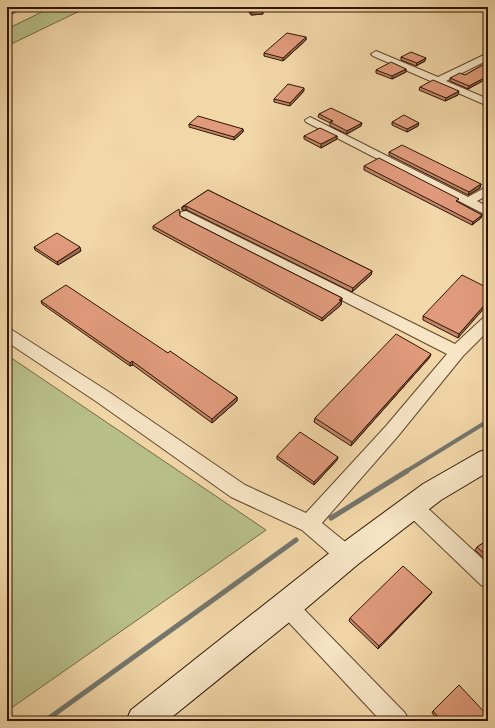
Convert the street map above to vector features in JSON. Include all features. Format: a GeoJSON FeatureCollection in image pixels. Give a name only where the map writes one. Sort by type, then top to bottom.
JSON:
{"type":"FeatureCollection","features":[{"type":"Feature","properties":{"kind":"street"},"geometry":{"type":"LineString","coordinates":[[7,13],[20,7]]}},
{"type":"Feature","properties":{"kind":"street"},"geometry":{"type":"LineString","coordinates":[[376,54],[488,103]]}},
{"type":"Feature","properties":{"kind":"street"},"geometry":{"type":"LineString","coordinates":[[438,81],[488,56]]}},
{"type":"Feature","properties":{"kind":"street"},"geometry":{"type":"LineString","coordinates":[[310,120],[488,212]]}},
{"type":"Feature","properties":{"kind":"street"},"geometry":{"type":"LineString","coordinates":[[469,201],[488,190]]}},
{"type":"Feature","properties":{"kind":"street"},"geometry":{"type":"LineString","coordinates":[[186,215],[457,352]]}},
{"type":"Feature","properties":{"kind":"street"},"geometry":{"type":"LineString","coordinates":[[309,524],[392,431],[457,352],[488,322]]}},
{"type":"Feature","properties":{"kind":"street"},"geometry":{"type":"LineString","coordinates":[[7,334],[103,397],[238,491],[309,524],[347,556]]}},
{"type":"Feature","properties":{"kind":"street"},"geometry":{"type":"LineString","coordinates":[[142,721],[287,606],[347,556],[413,506],[432,492],[488,459]]}},
{"type":"Feature","properties":{"kind":"street"},"geometry":{"type":"LineString","coordinates":[[413,506],[488,578]]}},
{"type":"Feature","properties":{"kind":"street"},"geometry":{"type":"LineString","coordinates":[[287,606],[397,721]]}},
{"type":"Feature","properties":{"kind":"green space"},"geometry":{"type":"Polygon","coordinates":[[[52,7],[88,7],[7,46],[7,29],[52,7]]]}},
{"type":"Feature","properties":{"kind":"green space"},"geometry":{"type":"Polygon","coordinates":[[[7,355],[266,530],[7,711],[7,355]]]}},
{"type":"Feature","properties":{"kind":"building"},"geometry":{"type":"Polygon","coordinates":[[[247,7],[260,7],[263,11],[251,12],[247,7]]]}},
{"type":"Feature","properties":{"kind":"building"},"geometry":{"type":"Polygon","coordinates":[[[287,33],[306,37],[283,58],[264,53],[287,33]]]}},
{"type":"Feature","properties":{"kind":"building"},"geometry":{"type":"Polygon","coordinates":[[[411,52],[426,58],[417,63],[401,57],[411,52]]]}},
{"type":"Feature","properties":{"kind":"building"},"geometry":{"type":"Polygon","coordinates":[[[391,62],[406,69],[392,76],[376,70],[391,62]]]}},
{"type":"Feature","properties":{"kind":"building"},"geometry":{"type":"Polygon","coordinates":[[[488,62],[488,76],[469,86],[450,78],[460,73],[465,75],[488,62]]]}},
{"type":"Feature","properties":{"kind":"building"},"geometry":{"type":"Polygon","coordinates":[[[433,80],[459,91],[446,98],[420,87],[433,80]]]}},
{"type":"Feature","properties":{"kind":"building"},"geometry":{"type":"Polygon","coordinates":[[[288,84],[304,88],[290,103],[274,99],[288,84]]]}},
{"type":"Feature","properties":{"kind":"building"},"geometry":{"type":"Polygon","coordinates":[[[331,108],[362,123],[347,131],[330,122],[333,121],[319,114],[331,108]]]}},
{"type":"Feature","properties":{"kind":"building"},"geometry":{"type":"Polygon","coordinates":[[[404,115],[419,123],[407,129],[392,122],[404,115]]]}},
{"type":"Feature","properties":{"kind":"building"},"geometry":{"type":"Polygon","coordinates":[[[198,116],[243,129],[234,137],[189,124],[198,116]]]}},
{"type":"Feature","properties":{"kind":"building"},"geometry":{"type":"Polygon","coordinates":[[[320,128],[337,136],[321,144],[304,136],[320,128]]]}},
{"type":"Feature","properties":{"kind":"building"},"geometry":{"type":"Polygon","coordinates":[[[402,145],[481,184],[469,192],[389,152],[402,145]]]}},
{"type":"Feature","properties":{"kind":"building"},"geometry":{"type":"Polygon","coordinates":[[[379,158],[459,199],[456,201],[482,215],[473,222],[364,166],[379,158]]]}},
{"type":"Feature","properties":{"kind":"building"},"geometry":{"type":"Polygon","coordinates":[[[208,190],[372,271],[353,288],[186,206],[182,207],[208,190]]]}},
{"type":"Feature","properties":{"kind":"building"},"geometry":{"type":"Polygon","coordinates":[[[179,209],[180,216],[342,298],[339,300],[341,301],[322,318],[153,226],[179,209]]]}},
{"type":"Feature","properties":{"kind":"building"},"geometry":{"type":"Polygon","coordinates":[[[57,233],[80,247],[57,262],[34,247],[57,233]]]}},
{"type":"Feature","properties":{"kind":"building"},"geometry":{"type":"Polygon","coordinates":[[[462,275],[488,288],[488,301],[459,334],[423,316],[462,275]]]}},
{"type":"Feature","properties":{"kind":"building"},"geometry":{"type":"Polygon","coordinates":[[[66,285],[168,353],[170,351],[237,397],[212,419],[132,361],[130,363],[41,301],[66,285]]]}},
{"type":"Feature","properties":{"kind":"building"},"geometry":{"type":"Polygon","coordinates":[[[396,334],[431,354],[352,442],[315,418],[396,334]]]}},
{"type":"Feature","properties":{"kind":"building"},"geometry":{"type":"Polygon","coordinates":[[[300,432],[338,457],[314,482],[277,456],[300,432]]]}},
{"type":"Feature","properties":{"kind":"building"},"geometry":{"type":"Polygon","coordinates":[[[488,540],[488,557],[477,547],[488,540]]]}},
{"type":"Feature","properties":{"kind":"building"},"geometry":{"type":"Polygon","coordinates":[[[403,566],[432,592],[379,646],[350,618],[403,566]]]}},
{"type":"Feature","properties":{"kind":"building"},"geometry":{"type":"Polygon","coordinates":[[[459,685],[488,716],[488,721],[442,721],[433,711],[459,685]]]}},
{"type":"Feature","properties":{"kind":"waterway"},"geometry":{"type":"LineString","coordinates":[[405,472],[488,421]]}},
{"type":"Feature","properties":{"kind":"waterway"},"geometry":{"type":"LineString","coordinates":[[331,518],[407,471]]}},
{"type":"Feature","properties":{"kind":"waterway"},"geometry":{"type":"LineString","coordinates":[[45,721],[296,540]]}}]}
